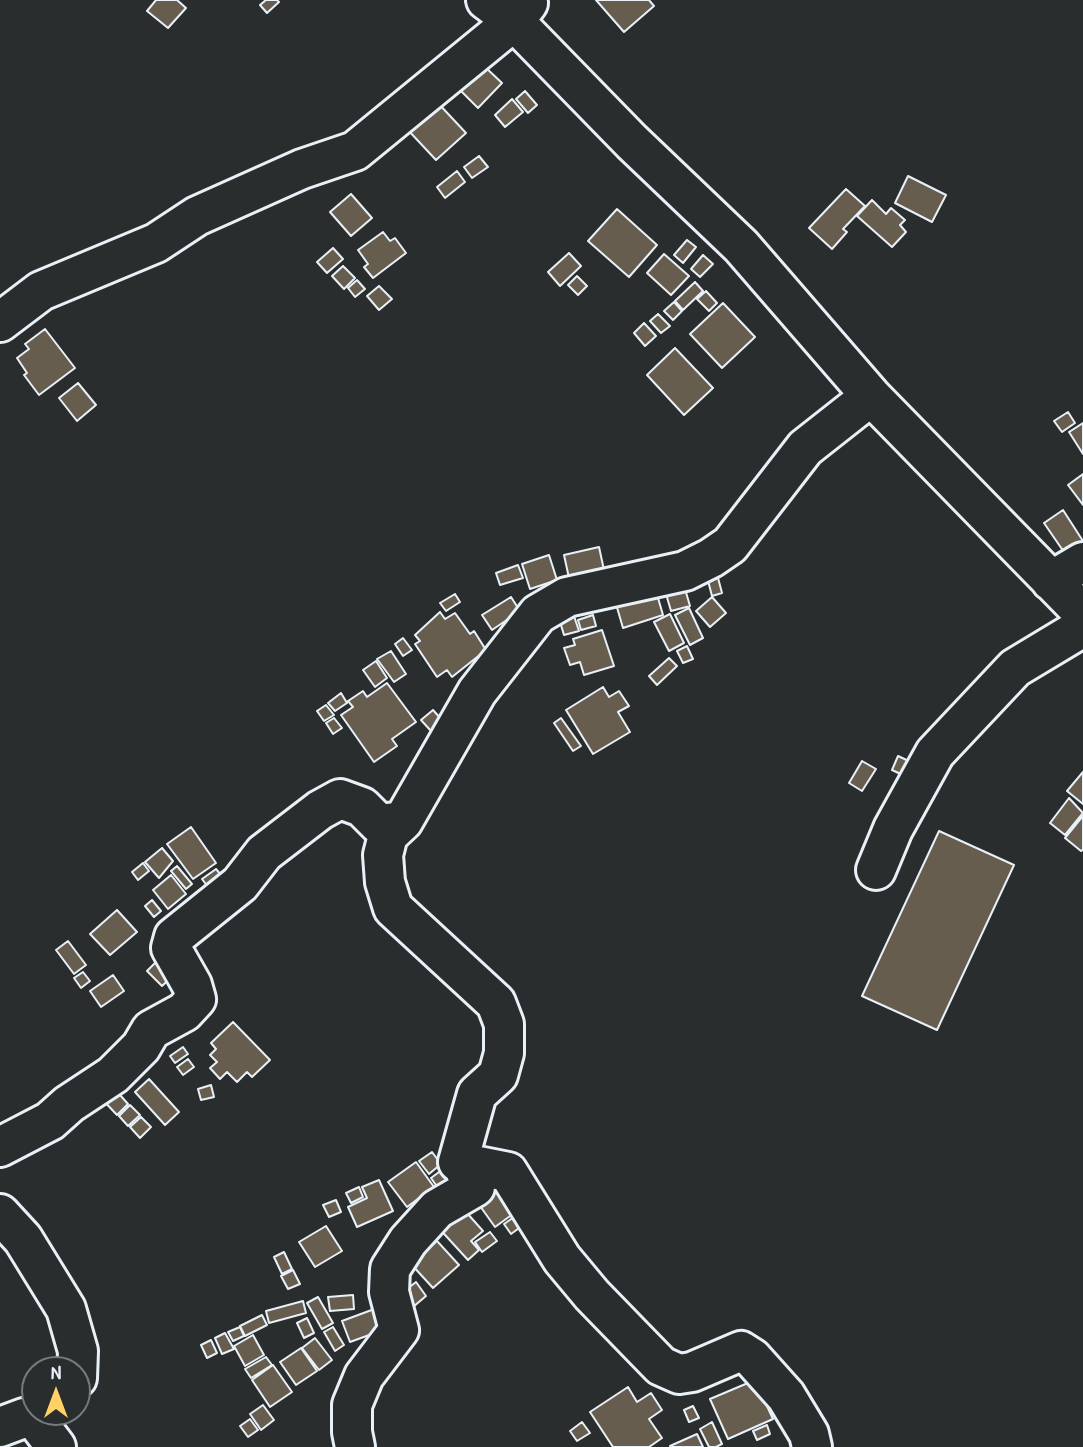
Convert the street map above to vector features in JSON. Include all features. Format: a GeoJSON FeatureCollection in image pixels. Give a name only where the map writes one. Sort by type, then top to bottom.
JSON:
{"type":"FeatureCollection","features":[{"type":"Feature","properties":{"kind":"street"},"geometry":{"type":"LineString","coordinates":[[0,322],[41,291],[156,243],[197,216],[302,169],[355,152],[510,7],[632,142],[741,246],[871,396],[1083,613]]}},
{"type":"Feature","properties":{"kind":"street"},"geometry":{"type":"LineString","coordinates":[[812,1447],[809,1434],[786,1396],[752,1358],[741,1351],[692,1372],[679,1374],[661,1366],[601,1306],[570,1268],[508,1172],[470,1167],[458,1162],[477,1094],[498,1075],[504,1053],[504,1024],[496,1003],[393,908],[385,881],[383,855],[388,835],[403,821],[477,692],[538,614],[566,597],[685,571],[711,558],[730,545],[804,448],[871,396]]}},
{"type":"Feature","properties":{"kind":"street"},"geometry":{"type":"LineString","coordinates":[[1051,581],[1083,562]]}},
{"type":"Feature","properties":{"kind":"street"},"geometry":{"type":"LineString","coordinates":[[876,870],[893,829],[935,753],[1015,668],[1083,627]]}},
{"type":"Feature","properties":{"kind":"street"},"geometry":{"type":"LineString","coordinates":[[0,1147],[50,1121],[69,1104],[113,1075],[141,1047],[151,1030],[190,1006],[196,999],[171,948],[174,937],[240,884],[264,853],[320,810],[340,799],[362,807],[379,824],[403,821]]}},
{"type":"Feature","properties":{"kind":"street"},"geometry":{"type":"LineString","coordinates":[[355,1447],[352,1405],[364,1376],[399,1330],[389,1292],[390,1269],[408,1241],[437,1209],[475,1187],[467,1173],[470,1167]]}},
{"type":"Feature","properties":{"kind":"street"},"geometry":{"type":"LineString","coordinates":[[0,1214],[23,1239],[66,1309],[78,1356]]}},
{"type":"Feature","properties":{"kind":"building"},"geometry":{"type":"Polygon","coordinates":[[[156,0],[177,0],[186,8],[168,28],[147,11],[156,0]]]}},
{"type":"Feature","properties":{"kind":"building"},"geometry":{"type":"Polygon","coordinates":[[[266,0],[279,2],[267,13],[260,5],[266,0]]]}},
{"type":"Feature","properties":{"kind":"building"},"geometry":{"type":"Polygon","coordinates":[[[596,0],[649,0],[654,6],[624,32],[596,0]]]}},
{"type":"Feature","properties":{"kind":"building"},"geometry":{"type":"Polygon","coordinates":[[[483,65],[502,83],[478,108],[459,89],[483,65]]]}},
{"type":"Feature","properties":{"kind":"building"},"geometry":{"type":"Polygon","coordinates":[[[525,91],[537,105],[528,113],[516,99],[525,91]]]}},
{"type":"Feature","properties":{"kind":"building"},"geometry":{"type":"Polygon","coordinates":[[[512,99],[523,112],[505,127],[495,115],[512,99]]]}},
{"type":"Feature","properties":{"kind":"building"},"geometry":{"type":"Polygon","coordinates":[[[437,102],[466,133],[436,160],[407,129],[437,102]]]}},
{"type":"Feature","properties":{"kind":"building"},"geometry":{"type":"Polygon","coordinates":[[[479,156],[488,167],[472,178],[464,167],[479,156]]]}},
{"type":"Feature","properties":{"kind":"building"},"geometry":{"type":"Polygon","coordinates":[[[457,171],[465,182],[445,198],[437,187],[457,171]]]}},
{"type":"Feature","properties":{"kind":"building"},"geometry":{"type":"Polygon","coordinates":[[[908,176],[946,195],[932,222],[895,203],[908,176]]]}},
{"type":"Feature","properties":{"kind":"building"},"geometry":{"type":"Polygon","coordinates":[[[846,189],[865,206],[843,229],[847,232],[832,249],[809,228],[846,189]]]}},
{"type":"Feature","properties":{"kind":"building"},"geometry":{"type":"Polygon","coordinates":[[[351,194],[372,218],[351,236],[330,212],[351,194]]]}},
{"type":"Feature","properties":{"kind":"building"},"geometry":{"type":"Polygon","coordinates":[[[872,200],[886,214],[891,208],[905,220],[900,225],[906,232],[892,247],[857,216],[872,200]]]}},
{"type":"Feature","properties":{"kind":"building"},"geometry":{"type":"Polygon","coordinates":[[[617,209],[657,245],[629,277],[588,241],[617,209]]]}},
{"type":"Feature","properties":{"kind":"building"},"geometry":{"type":"Polygon","coordinates":[[[383,232],[390,241],[395,238],[406,253],[373,278],[364,267],[368,264],[358,250],[383,232]]]}},
{"type":"Feature","properties":{"kind":"building"},"geometry":{"type":"Polygon","coordinates":[[[687,240],[696,247],[683,263],[674,255],[687,240]]]}},
{"type":"Feature","properties":{"kind":"building"},"geometry":{"type":"Polygon","coordinates":[[[333,248],[343,259],[327,273],[317,262],[333,248]]]}},
{"type":"Feature","properties":{"kind":"building"},"geometry":{"type":"Polygon","coordinates":[[[569,253],[581,266],[560,286],[548,272],[569,253]]]}},
{"type":"Feature","properties":{"kind":"building"},"geometry":{"type":"Polygon","coordinates":[[[664,254],[689,276],[671,295],[647,273],[664,254]]]}},
{"type":"Feature","properties":{"kind":"building"},"geometry":{"type":"Polygon","coordinates":[[[703,255],[713,264],[700,277],[691,269],[703,255]]]}},
{"type":"Feature","properties":{"kind":"building"},"geometry":{"type":"Polygon","coordinates":[[[343,266],[355,278],[344,289],[332,276],[343,266]]]}},
{"type":"Feature","properties":{"kind":"building"},"geometry":{"type":"Polygon","coordinates":[[[577,276],[587,286],[578,295],[568,285],[577,276]]]}},
{"type":"Feature","properties":{"kind":"building"},"geometry":{"type":"Polygon","coordinates":[[[357,280],[365,289],[355,297],[348,288],[357,280]]]}},
{"type":"Feature","properties":{"kind":"building"},"geometry":{"type":"Polygon","coordinates":[[[695,282],[703,291],[683,310],[675,301],[695,282]]]}},
{"type":"Feature","properties":{"kind":"building"},"geometry":{"type":"Polygon","coordinates":[[[379,286],[392,299],[379,310],[367,296],[379,286]]]}},
{"type":"Feature","properties":{"kind":"building"},"geometry":{"type":"Polygon","coordinates":[[[706,291],[717,303],[709,311],[697,299],[706,291]]]}},
{"type":"Feature","properties":{"kind":"building"},"geometry":{"type":"Polygon","coordinates":[[[674,302],[682,311],[673,320],[664,311],[674,302]]]}},
{"type":"Feature","properties":{"kind":"building"},"geometry":{"type":"Polygon","coordinates":[[[723,303],[755,337],[722,368],[690,334],[723,303]]]}},
{"type":"Feature","properties":{"kind":"building"},"geometry":{"type":"Polygon","coordinates":[[[658,314],[670,326],[661,333],[650,321],[658,314]]]}},
{"type":"Feature","properties":{"kind":"building"},"geometry":{"type":"Polygon","coordinates":[[[644,323],[656,336],[645,346],[634,333],[644,323]]]}},
{"type":"Feature","properties":{"kind":"building"},"geometry":{"type":"Polygon","coordinates":[[[45,329],[75,368],[39,395],[24,375],[27,373],[17,358],[29,349],[25,344],[45,329]]]}},
{"type":"Feature","properties":{"kind":"building"},"geometry":{"type":"Polygon","coordinates":[[[675,348],[713,388],[684,415],[647,375],[675,348]]]}},
{"type":"Feature","properties":{"kind":"building"},"geometry":{"type":"Polygon","coordinates":[[[78,383],[96,405],[77,421],[59,398],[78,383]]]}},
{"type":"Feature","properties":{"kind":"building"},"geometry":{"type":"Polygon","coordinates":[[[1068,412],[1075,423],[1062,432],[1054,421],[1068,412]]]}},
{"type":"Feature","properties":{"kind":"building"},"geometry":{"type":"Polygon","coordinates":[[[1083,423],[1083,454],[1069,432],[1083,423]]]}},
{"type":"Feature","properties":{"kind":"building"},"geometry":{"type":"Polygon","coordinates":[[[1083,474],[1083,505],[1068,485],[1083,474]]]}},
{"type":"Feature","properties":{"kind":"building"},"geometry":{"type":"Polygon","coordinates":[[[1063,510],[1083,541],[1083,544],[1066,555],[1044,523],[1063,510]]]}},
{"type":"Feature","properties":{"kind":"building"},"geometry":{"type":"Polygon","coordinates":[[[599,547],[604,570],[569,578],[564,555],[599,547]]]}},
{"type":"Feature","properties":{"kind":"building"},"geometry":{"type":"Polygon","coordinates":[[[549,555],[557,580],[530,589],[522,564],[549,555]]]}},
{"type":"Feature","properties":{"kind":"building"},"geometry":{"type":"Polygon","coordinates":[[[518,565],[523,578],[500,585],[496,573],[518,565]]]}},
{"type":"Feature","properties":{"kind":"building"},"geometry":{"type":"Polygon","coordinates":[[[717,574],[722,593],[712,596],[707,577],[717,574]]]}},
{"type":"Feature","properties":{"kind":"building"},"geometry":{"type":"Polygon","coordinates":[[[683,582],[690,606],[671,611],[664,587],[683,582]]]}},
{"type":"Feature","properties":{"kind":"building"},"geometry":{"type":"Polygon","coordinates":[[[656,591],[663,615],[623,628],[616,604],[656,591]]]}},
{"type":"Feature","properties":{"kind":"building"},"geometry":{"type":"Polygon","coordinates":[[[455,594],[460,602],[446,611],[440,603],[455,594]]]}},
{"type":"Feature","properties":{"kind":"building"},"geometry":{"type":"Polygon","coordinates":[[[511,597],[520,611],[492,630],[482,615],[511,597]]]}},
{"type":"Feature","properties":{"kind":"building"},"geometry":{"type":"Polygon","coordinates":[[[712,597],[726,613],[710,627],[696,611],[712,597]]]}},
{"type":"Feature","properties":{"kind":"building"},"geometry":{"type":"Polygon","coordinates":[[[571,607],[579,631],[564,635],[557,612],[571,607]]]}},
{"type":"Feature","properties":{"kind":"building"},"geometry":{"type":"Polygon","coordinates":[[[689,608],[703,638],[690,645],[675,615],[689,608]]]}},
{"type":"Feature","properties":{"kind":"building"},"geometry":{"type":"Polygon","coordinates":[[[440,612],[445,619],[455,613],[470,634],[474,631],[486,650],[452,677],[447,670],[437,677],[415,644],[420,641],[415,635],[440,612]]]}},
{"type":"Feature","properties":{"kind":"building"},"geometry":{"type":"Polygon","coordinates":[[[670,614],[684,643],[669,651],[654,622],[670,614]]]}},
{"type":"Feature","properties":{"kind":"building"},"geometry":{"type":"Polygon","coordinates":[[[593,615],[596,626],[581,630],[578,620],[593,615]]]}},
{"type":"Feature","properties":{"kind":"building"},"geometry":{"type":"Polygon","coordinates":[[[602,630],[614,666],[584,675],[580,662],[570,665],[564,648],[575,645],[573,639],[602,630]]]}},
{"type":"Feature","properties":{"kind":"building"},"geometry":{"type":"Polygon","coordinates":[[[403,638],[412,650],[403,656],[395,644],[403,638]]]}},
{"type":"Feature","properties":{"kind":"building"},"geometry":{"type":"Polygon","coordinates":[[[687,646],[693,659],[683,663],[677,651],[687,646]]]}},
{"type":"Feature","properties":{"kind":"building"},"geometry":{"type":"Polygon","coordinates":[[[391,651],[406,674],[394,682],[377,659],[391,651]]]}},
{"type":"Feature","properties":{"kind":"building"},"geometry":{"type":"Polygon","coordinates":[[[669,658],[677,666],[657,685],[649,676],[669,658]]]}},
{"type":"Feature","properties":{"kind":"building"},"geometry":{"type":"Polygon","coordinates":[[[376,661],[387,678],[375,687],[363,670],[376,661]]]}},
{"type":"Feature","properties":{"kind":"building"},"geometry":{"type":"Polygon","coordinates":[[[387,683],[416,722],[392,739],[397,746],[374,762],[341,715],[353,707],[348,701],[363,691],[367,697],[387,683]]]}},
{"type":"Feature","properties":{"kind":"building"},"geometry":{"type":"Polygon","coordinates":[[[603,687],[609,697],[619,691],[629,706],[618,712],[630,732],[593,754],[566,710],[603,687]]]}},
{"type":"Feature","properties":{"kind":"building"},"geometry":{"type":"Polygon","coordinates":[[[341,693],[347,703],[335,711],[328,703],[341,693]]]}},
{"type":"Feature","properties":{"kind":"building"},"geometry":{"type":"Polygon","coordinates":[[[326,705],[334,715],[324,721],[317,711],[326,705]]]}},
{"type":"Feature","properties":{"kind":"building"},"geometry":{"type":"Polygon","coordinates":[[[433,710],[442,720],[431,731],[421,720],[433,710]]]}},
{"type":"Feature","properties":{"kind":"building"},"geometry":{"type":"Polygon","coordinates":[[[334,718],[342,728],[333,734],[326,723],[334,718]]]}},
{"type":"Feature","properties":{"kind":"building"},"geometry":{"type":"Polygon","coordinates":[[[561,718],[581,746],[573,751],[554,723],[561,718]]]}},
{"type":"Feature","properties":{"kind":"building"},"geometry":{"type":"Polygon","coordinates":[[[898,756],[913,763],[907,777],[892,770],[898,756]]]}},
{"type":"Feature","properties":{"kind":"building"},"geometry":{"type":"Polygon","coordinates":[[[862,761],[876,769],[862,791],[849,783],[862,761]]]}},
{"type":"Feature","properties":{"kind":"building"},"geometry":{"type":"Polygon","coordinates":[[[1083,772],[1083,804],[1067,791],[1083,772]]]}},
{"type":"Feature","properties":{"kind":"building"},"geometry":{"type":"Polygon","coordinates":[[[1069,798],[1083,813],[1065,835],[1050,823],[1069,798]]]}},
{"type":"Feature","properties":{"kind":"building"},"geometry":{"type":"Polygon","coordinates":[[[1083,816],[1083,850],[1081,851],[1065,838],[1083,816]]]}},
{"type":"Feature","properties":{"kind":"building"},"geometry":{"type":"Polygon","coordinates":[[[191,827],[216,863],[193,879],[167,844],[191,827]]]}},
{"type":"Feature","properties":{"kind":"building"},"geometry":{"type":"Polygon","coordinates":[[[939,831],[1014,865],[937,1030],[862,996],[939,831]]]}},
{"type":"Feature","properties":{"kind":"building"},"geometry":{"type":"Polygon","coordinates":[[[162,848],[173,861],[159,878],[145,862],[162,848]]]}},
{"type":"Feature","properties":{"kind":"building"},"geometry":{"type":"Polygon","coordinates":[[[143,863],[149,871],[138,880],[132,872],[143,863]]]}},
{"type":"Feature","properties":{"kind":"building"},"geometry":{"type":"Polygon","coordinates":[[[177,866],[192,884],[186,889],[171,871],[177,866]]]}},
{"type":"Feature","properties":{"kind":"building"},"geometry":{"type":"Polygon","coordinates":[[[216,869],[221,875],[208,887],[202,879],[216,869]]]}},
{"type":"Feature","properties":{"kind":"building"},"geometry":{"type":"Polygon","coordinates":[[[171,875],[186,894],[168,909],[153,890],[171,875]]]}},
{"type":"Feature","properties":{"kind":"building"},"geometry":{"type":"Polygon","coordinates":[[[152,900],[161,911],[154,917],[145,906],[152,900]]]}},
{"type":"Feature","properties":{"kind":"building"},"geometry":{"type":"Polygon","coordinates":[[[117,910],[137,932],[110,955],[90,934],[117,910]]]}},
{"type":"Feature","properties":{"kind":"building"},"geometry":{"type":"Polygon","coordinates":[[[68,941],[86,965],[74,974],[56,950],[68,941]]]}},
{"type":"Feature","properties":{"kind":"building"},"geometry":{"type":"Polygon","coordinates":[[[161,957],[176,973],[162,986],[147,971],[161,957]]]}},
{"type":"Feature","properties":{"kind":"building"},"geometry":{"type":"Polygon","coordinates":[[[83,972],[90,981],[81,988],[74,978],[83,972]]]}},
{"type":"Feature","properties":{"kind":"building"},"geometry":{"type":"Polygon","coordinates":[[[113,975],[124,991],[101,1007],[90,991],[113,975]]]}},
{"type":"Feature","properties":{"kind":"building"},"geometry":{"type":"Polygon","coordinates":[[[233,1022],[270,1060],[252,1077],[247,1072],[237,1082],[227,1072],[220,1079],[210,1068],[217,1062],[210,1055],[216,1049],[211,1043],[233,1022]]]}},
{"type":"Feature","properties":{"kind":"building"},"geometry":{"type":"Polygon","coordinates":[[[183,1047],[188,1054],[175,1063],[170,1056],[183,1047]]]}},
{"type":"Feature","properties":{"kind":"building"},"geometry":{"type":"Polygon","coordinates":[[[188,1059],[194,1067],[183,1075],[177,1067],[188,1059]]]}},
{"type":"Feature","properties":{"kind":"building"},"geometry":{"type":"Polygon","coordinates":[[[149,1079],[179,1112],[165,1125],[135,1092],[149,1079]]]}},
{"type":"Feature","properties":{"kind":"building"},"geometry":{"type":"Polygon","coordinates":[[[211,1085],[214,1097],[201,1100],[198,1089],[211,1085]]]}},
{"type":"Feature","properties":{"kind":"building"},"geometry":{"type":"Polygon","coordinates":[[[113,1087],[128,1104],[117,1115],[101,1098],[113,1087]]]}},
{"type":"Feature","properties":{"kind":"building"},"geometry":{"type":"Polygon","coordinates":[[[130,1105],[140,1115],[128,1126],[119,1116],[130,1105]]]}},
{"type":"Feature","properties":{"kind":"building"},"geometry":{"type":"Polygon","coordinates":[[[141,1117],[151,1127],[140,1138],[130,1127],[141,1117]]]}},
{"type":"Feature","properties":{"kind":"building"},"geometry":{"type":"Polygon","coordinates":[[[432,1152],[441,1164],[429,1174],[419,1161],[432,1152]]]}},
{"type":"Feature","properties":{"kind":"building"},"geometry":{"type":"Polygon","coordinates":[[[416,1162],[434,1187],[407,1207],[388,1182],[416,1162]]]}},
{"type":"Feature","properties":{"kind":"building"},"geometry":{"type":"Polygon","coordinates":[[[443,1169],[451,1179],[438,1188],[431,1178],[443,1169]]]}},
{"type":"Feature","properties":{"kind":"building"},"geometry":{"type":"Polygon","coordinates":[[[504,1178],[524,1206],[495,1227],[475,1199],[504,1178]]]}},
{"type":"Feature","properties":{"kind":"building"},"geometry":{"type":"Polygon","coordinates":[[[379,1180],[393,1211],[357,1227],[348,1207],[367,1198],[362,1187],[379,1180]]]}},
{"type":"Feature","properties":{"kind":"building"},"geometry":{"type":"Polygon","coordinates":[[[359,1187],[363,1197],[351,1203],[346,1193],[359,1187]]]}},
{"type":"Feature","properties":{"kind":"building"},"geometry":{"type":"Polygon","coordinates":[[[336,1200],[341,1212],[329,1217],[323,1205],[336,1200]]]}},
{"type":"Feature","properties":{"kind":"building"},"geometry":{"type":"Polygon","coordinates":[[[458,1203],[483,1231],[471,1241],[479,1250],[468,1260],[435,1224],[458,1203]]]}},
{"type":"Feature","properties":{"kind":"building"},"geometry":{"type":"Polygon","coordinates":[[[527,1208],[534,1217],[511,1234],[504,1224],[527,1208]]]}},
{"type":"Feature","properties":{"kind":"building"},"geometry":{"type":"Polygon","coordinates":[[[326,1226],[342,1251],[315,1267],[299,1242],[326,1226]]]}},
{"type":"Feature","properties":{"kind":"building"},"geometry":{"type":"Polygon","coordinates":[[[490,1232],[497,1241],[482,1252],[475,1242],[490,1232]]]}},
{"type":"Feature","properties":{"kind":"building"},"geometry":{"type":"Polygon","coordinates":[[[437,1241],[459,1265],[433,1288],[411,1264],[437,1241]]]}},
{"type":"Feature","properties":{"kind":"building"},"geometry":{"type":"Polygon","coordinates":[[[284,1252],[292,1269],[282,1274],[274,1257],[284,1252]]]}},
{"type":"Feature","properties":{"kind":"building"},"geometry":{"type":"Polygon","coordinates":[[[293,1270],[300,1284],[288,1289],[281,1276],[293,1270]]]}},
{"type":"Feature","properties":{"kind":"building"},"geometry":{"type":"Polygon","coordinates":[[[416,1282],[426,1296],[413,1307],[402,1293],[416,1282]]]}},
{"type":"Feature","properties":{"kind":"building"},"geometry":{"type":"Polygon","coordinates":[[[353,1295],[354,1309],[330,1311],[328,1297],[353,1295]]]}},
{"type":"Feature","properties":{"kind":"building"},"geometry":{"type":"Polygon","coordinates":[[[318,1297],[333,1323],[322,1329],[307,1303],[318,1297]]]}},
{"type":"Feature","properties":{"kind":"building"},"geometry":{"type":"Polygon","coordinates":[[[303,1301],[306,1313],[269,1323],[266,1311],[303,1301]]]}},
{"type":"Feature","properties":{"kind":"building"},"geometry":{"type":"Polygon","coordinates":[[[385,1305],[394,1326],[350,1342],[342,1321],[385,1305]]]}},
{"type":"Feature","properties":{"kind":"building"},"geometry":{"type":"Polygon","coordinates":[[[262,1315],[267,1325],[245,1336],[240,1326],[262,1315]]]}},
{"type":"Feature","properties":{"kind":"building"},"geometry":{"type":"Polygon","coordinates":[[[307,1318],[314,1333],[304,1338],[297,1323],[307,1318]]]}},
{"type":"Feature","properties":{"kind":"building"},"geometry":{"type":"Polygon","coordinates":[[[240,1327],[244,1336],[233,1341],[228,1332],[240,1327]]]}},
{"type":"Feature","properties":{"kind":"building"},"geometry":{"type":"Polygon","coordinates":[[[333,1327],[344,1345],[335,1351],[324,1332],[333,1327]]]}},
{"type":"Feature","properties":{"kind":"building"},"geometry":{"type":"Polygon","coordinates":[[[225,1333],[234,1349],[222,1354],[215,1338],[225,1333]]]}},
{"type":"Feature","properties":{"kind":"building"},"geometry":{"type":"Polygon","coordinates":[[[253,1335],[264,1355],[245,1366],[234,1346],[253,1335]]]}},
{"type":"Feature","properties":{"kind":"building"},"geometry":{"type":"Polygon","coordinates":[[[315,1338],[332,1360],[319,1370],[302,1348],[315,1338]]]}},
{"type":"Feature","properties":{"kind":"building"},"geometry":{"type":"Polygon","coordinates":[[[211,1340],[217,1353],[207,1358],[201,1345],[211,1340]]]}},
{"type":"Feature","properties":{"kind":"building"},"geometry":{"type":"Polygon","coordinates":[[[301,1348],[317,1371],[296,1385],[280,1362],[301,1348]]]}},
{"type":"Feature","properties":{"kind":"building"},"geometry":{"type":"Polygon","coordinates":[[[266,1357],[272,1365],[251,1378],[245,1369],[266,1357]]]}},
{"type":"Feature","properties":{"kind":"building"},"geometry":{"type":"Polygon","coordinates":[[[273,1365],[292,1392],[270,1407],[252,1380],[273,1365]]]}},
{"type":"Feature","properties":{"kind":"building"},"geometry":{"type":"Polygon","coordinates":[[[755,1380],[773,1419],[728,1439],[710,1399],[755,1380]]]}},
{"type":"Feature","properties":{"kind":"building"},"geometry":{"type":"Polygon","coordinates":[[[628,1387],[637,1402],[651,1393],[662,1410],[649,1419],[662,1438],[649,1447],[613,1447],[590,1412],[628,1387]]]}},
{"type":"Feature","properties":{"kind":"building"},"geometry":{"type":"Polygon","coordinates":[[[263,1405],[274,1420],[261,1430],[250,1414],[263,1405]]]}},
{"type":"Feature","properties":{"kind":"building"},"geometry":{"type":"Polygon","coordinates":[[[693,1406],[699,1418],[689,1422],[684,1410],[693,1406]]]}},
{"type":"Feature","properties":{"kind":"building"},"geometry":{"type":"Polygon","coordinates":[[[250,1419],[258,1430],[248,1437],[240,1426],[250,1419]]]}},
{"type":"Feature","properties":{"kind":"building"},"geometry":{"type":"Polygon","coordinates":[[[582,1422],[590,1433],[577,1441],[570,1431],[582,1422]]]}},
{"type":"Feature","properties":{"kind":"building"},"geometry":{"type":"Polygon","coordinates":[[[712,1422],[722,1444],[716,1447],[709,1447],[700,1429],[712,1422]]]}},
{"type":"Feature","properties":{"kind":"building"},"geometry":{"type":"Polygon","coordinates":[[[767,1425],[770,1434],[757,1440],[753,1431],[767,1425]]]}},
{"type":"Feature","properties":{"kind":"building"},"geometry":{"type":"Polygon","coordinates":[[[697,1434],[703,1447],[670,1446],[697,1434]]]}}]}
